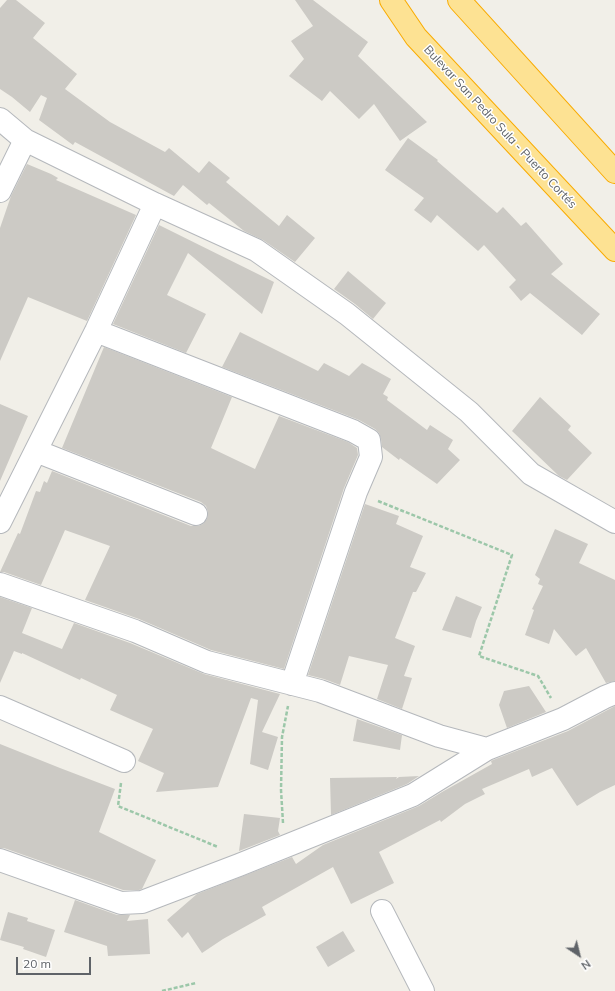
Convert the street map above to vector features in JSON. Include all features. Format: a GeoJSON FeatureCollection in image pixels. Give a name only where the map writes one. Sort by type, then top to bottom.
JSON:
{"type":"FeatureCollection","features":[{"type":"Feature","properties":{"kind":"highway","name":"Bulevar San Pedro Sula - Puerto Cortés"},"geometry":{"type":"LineString","coordinates":[[391,0],[416,37],[615,250]]}},
{"type":"Feature","properties":{"kind":"highway"},"geometry":{"type":"LineString","coordinates":[[459,0],[615,172]]}},
{"type":"Feature","properties":{"kind":"street"},"geometry":{"type":"LineString","coordinates":[[0,119],[25,140],[155,204],[256,250],[347,314],[469,412],[531,474],[615,522]]}},
{"type":"Feature","properties":{"kind":"street"},"geometry":{"type":"LineString","coordinates":[[0,191],[25,140]]}},
{"type":"Feature","properties":{"kind":"street"},"geometry":{"type":"LineString","coordinates":[[0,522],[96,331],[155,204]]}},
{"type":"Feature","properties":{"kind":"street"},"geometry":{"type":"LineString","coordinates":[[96,331],[354,431],[369,440],[371,457],[356,492],[292,684]]}},
{"type":"Feature","properties":{"kind":"street"},"geometry":{"type":"LineString","coordinates":[[36,451],[196,514]]}},
{"type":"Feature","properties":{"kind":"street"},"geometry":{"type":"LineString","coordinates":[[0,584],[135,630],[207,662],[320,691],[438,736],[487,749]]}},
{"type":"Feature","properties":{"kind":"street"},"geometry":{"type":"LineString","coordinates":[[0,860],[121,903],[142,902],[413,795],[487,749],[563,719],[615,693]]}},
{"type":"Feature","properties":{"kind":"street"},"geometry":{"type":"LineString","coordinates":[[0,707],[124,761]]}},
{"type":"Feature","properties":{"kind":"street"},"geometry":{"type":"LineString","coordinates":[[382,911],[423,991]]}},
{"type":"Feature","properties":{"kind":"path"},"geometry":{"type":"LineString","coordinates":[[356,492],[512,555],[479,656],[538,676],[563,719]]}},
{"type":"Feature","properties":{"kind":"path"},"geometry":{"type":"LineString","coordinates":[[285,846],[281,790],[282,737],[292,684]]}},
{"type":"Feature","properties":{"kind":"path"},"geometry":{"type":"LineString","coordinates":[[124,761],[118,806],[251,860]]}},
{"type":"Feature","properties":{"kind":"path"},"geometry":{"type":"LineString","coordinates":[[162,991],[196,983]]}},
{"type":"Feature","properties":{"kind":"building"},"geometry":{"type":"Polygon","coordinates":[[[7,0],[16,0],[45,23],[33,38],[77,74],[65,89],[110,122],[165,152],[169,148],[199,173],[209,161],[230,178],[226,182],[279,226],[287,215],[315,238],[295,262],[263,240],[244,231],[209,203],[207,205],[183,185],[174,196],[75,142],[73,145],[39,120],[47,98],[41,95],[30,112],[0,89],[0,8],[7,0]]]}},
{"type":"Feature","properties":{"kind":"building"},"geometry":{"type":"Polygon","coordinates":[[[295,0],[313,0],[368,42],[358,56],[427,122],[400,141],[374,104],[359,119],[330,91],[322,101],[289,76],[304,59],[291,41],[313,26],[295,0]]]}},
{"type":"Feature","properties":{"kind":"building"},"geometry":{"type":"Polygon","coordinates":[[[408,138],[438,160],[437,161],[497,213],[503,207],[521,226],[526,222],[563,264],[551,274],[600,314],[582,335],[530,293],[521,301],[509,287],[516,280],[484,245],[478,251],[437,215],[431,223],[414,210],[424,198],[385,170],[408,138]]]}},
{"type":"Feature","properties":{"kind":"building"},"geometry":{"type":"Polygon","coordinates":[[[27,164],[51,174],[58,178],[56,180],[136,215],[87,321],[28,297],[0,361],[0,228],[11,196],[27,164]]]}},
{"type":"Feature","properties":{"kind":"building"},"geometry":{"type":"Polygon","coordinates":[[[159,225],[274,282],[262,314],[188,253],[167,295],[206,314],[186,353],[113,324],[159,225]]]}},
{"type":"Feature","properties":{"kind":"building"},"geometry":{"type":"Polygon","coordinates":[[[348,271],[386,303],[373,319],[334,289],[348,271]]]}},
{"type":"Feature","properties":{"kind":"building"},"geometry":{"type":"Polygon","coordinates":[[[240,332],[318,371],[324,363],[349,376],[362,363],[391,379],[383,394],[388,397],[387,400],[427,430],[430,425],[453,440],[448,449],[460,460],[437,484],[400,458],[399,460],[382,447],[379,433],[359,420],[222,367],[240,332]]]}},
{"type":"Feature","properties":{"kind":"building"},"geometry":{"type":"Polygon","coordinates":[[[104,347],[232,397],[211,448],[255,469],[279,416],[348,442],[357,448],[358,455],[344,488],[284,669],[211,650],[139,619],[85,600],[110,546],[65,530],[41,585],[4,572],[0,572],[18,533],[20,534],[36,491],[40,492],[44,481],[47,483],[52,471],[191,526],[203,524],[207,519],[208,512],[206,506],[201,502],[62,448],[104,347]]]}},
{"type":"Feature","properties":{"kind":"building"},"geometry":{"type":"Polygon","coordinates":[[[540,397],[571,426],[568,430],[592,453],[567,480],[559,476],[512,431],[540,397]]]}},
{"type":"Feature","properties":{"kind":"building"},"geometry":{"type":"Polygon","coordinates":[[[0,404],[28,416],[0,481],[0,404]]]}},
{"type":"Feature","properties":{"kind":"building"},"geometry":{"type":"Polygon","coordinates":[[[365,504],[399,516],[396,524],[423,536],[410,567],[426,573],[416,592],[413,592],[395,638],[415,646],[404,676],[412,678],[402,709],[377,699],[388,665],[349,656],[340,685],[308,675],[365,504]]]}},
{"type":"Feature","properties":{"kind":"building"},"geometry":{"type":"Polygon","coordinates":[[[555,529],[588,544],[579,563],[615,580],[615,681],[606,683],[586,648],[576,656],[554,629],[549,644],[525,635],[534,610],[532,609],[543,586],[538,584],[540,579],[535,575],[555,529]]]}},
{"type":"Feature","properties":{"kind":"building"},"geometry":{"type":"Polygon","coordinates":[[[456,596],[482,607],[471,638],[442,630],[456,596]]]}},
{"type":"Feature","properties":{"kind":"building"},"geometry":{"type":"Polygon","coordinates":[[[0,597],[32,608],[22,633],[62,649],[74,623],[130,643],[204,674],[280,694],[262,732],[278,737],[268,770],[250,764],[258,700],[251,698],[218,787],[156,792],[164,773],[138,761],[153,729],[110,710],[117,695],[81,678],[80,680],[22,653],[14,651],[0,683],[0,597]]]}},
{"type":"Feature","properties":{"kind":"building"},"geometry":{"type":"Polygon","coordinates":[[[529,686],[546,712],[507,728],[499,705],[504,691],[529,686]]]}},
{"type":"Feature","properties":{"kind":"building"},"geometry":{"type":"Polygon","coordinates":[[[615,706],[615,785],[577,806],[552,768],[532,777],[529,769],[482,789],[485,794],[465,804],[441,822],[440,820],[379,852],[394,883],[351,904],[333,867],[262,907],[266,915],[223,939],[202,953],[188,932],[182,938],[167,920],[197,894],[292,857],[296,864],[323,845],[419,806],[492,764],[491,761],[493,760],[568,731],[615,706]]]}},
{"type":"Feature","properties":{"kind":"building"},"geometry":{"type":"Polygon","coordinates":[[[357,719],[402,735],[400,750],[353,741],[357,719]]]}},
{"type":"Feature","properties":{"kind":"building"},"geometry":{"type":"Polygon","coordinates":[[[0,744],[115,789],[99,832],[156,860],[142,889],[123,890],[4,848],[0,848],[0,744]]]}},
{"type":"Feature","properties":{"kind":"building"},"geometry":{"type":"Polygon","coordinates":[[[419,776],[407,784],[331,815],[330,778],[397,777],[396,779],[399,777],[419,776]]]}},
{"type":"Feature","properties":{"kind":"building"},"geometry":{"type":"Polygon","coordinates":[[[244,814],[280,818],[278,831],[280,835],[239,851],[244,814]]]}},
{"type":"Feature","properties":{"kind":"building"},"geometry":{"type":"Polygon","coordinates":[[[75,900],[117,915],[130,915],[127,921],[148,919],[150,954],[108,956],[107,946],[64,932],[75,900]]]}},
{"type":"Feature","properties":{"kind":"building"},"geometry":{"type":"Polygon","coordinates":[[[8,912],[28,918],[27,921],[55,930],[46,957],[23,949],[24,947],[0,940],[8,912]]]}},
{"type":"Feature","properties":{"kind":"building"},"geometry":{"type":"Polygon","coordinates":[[[343,931],[355,951],[328,967],[316,947],[343,931]]]}}]}
